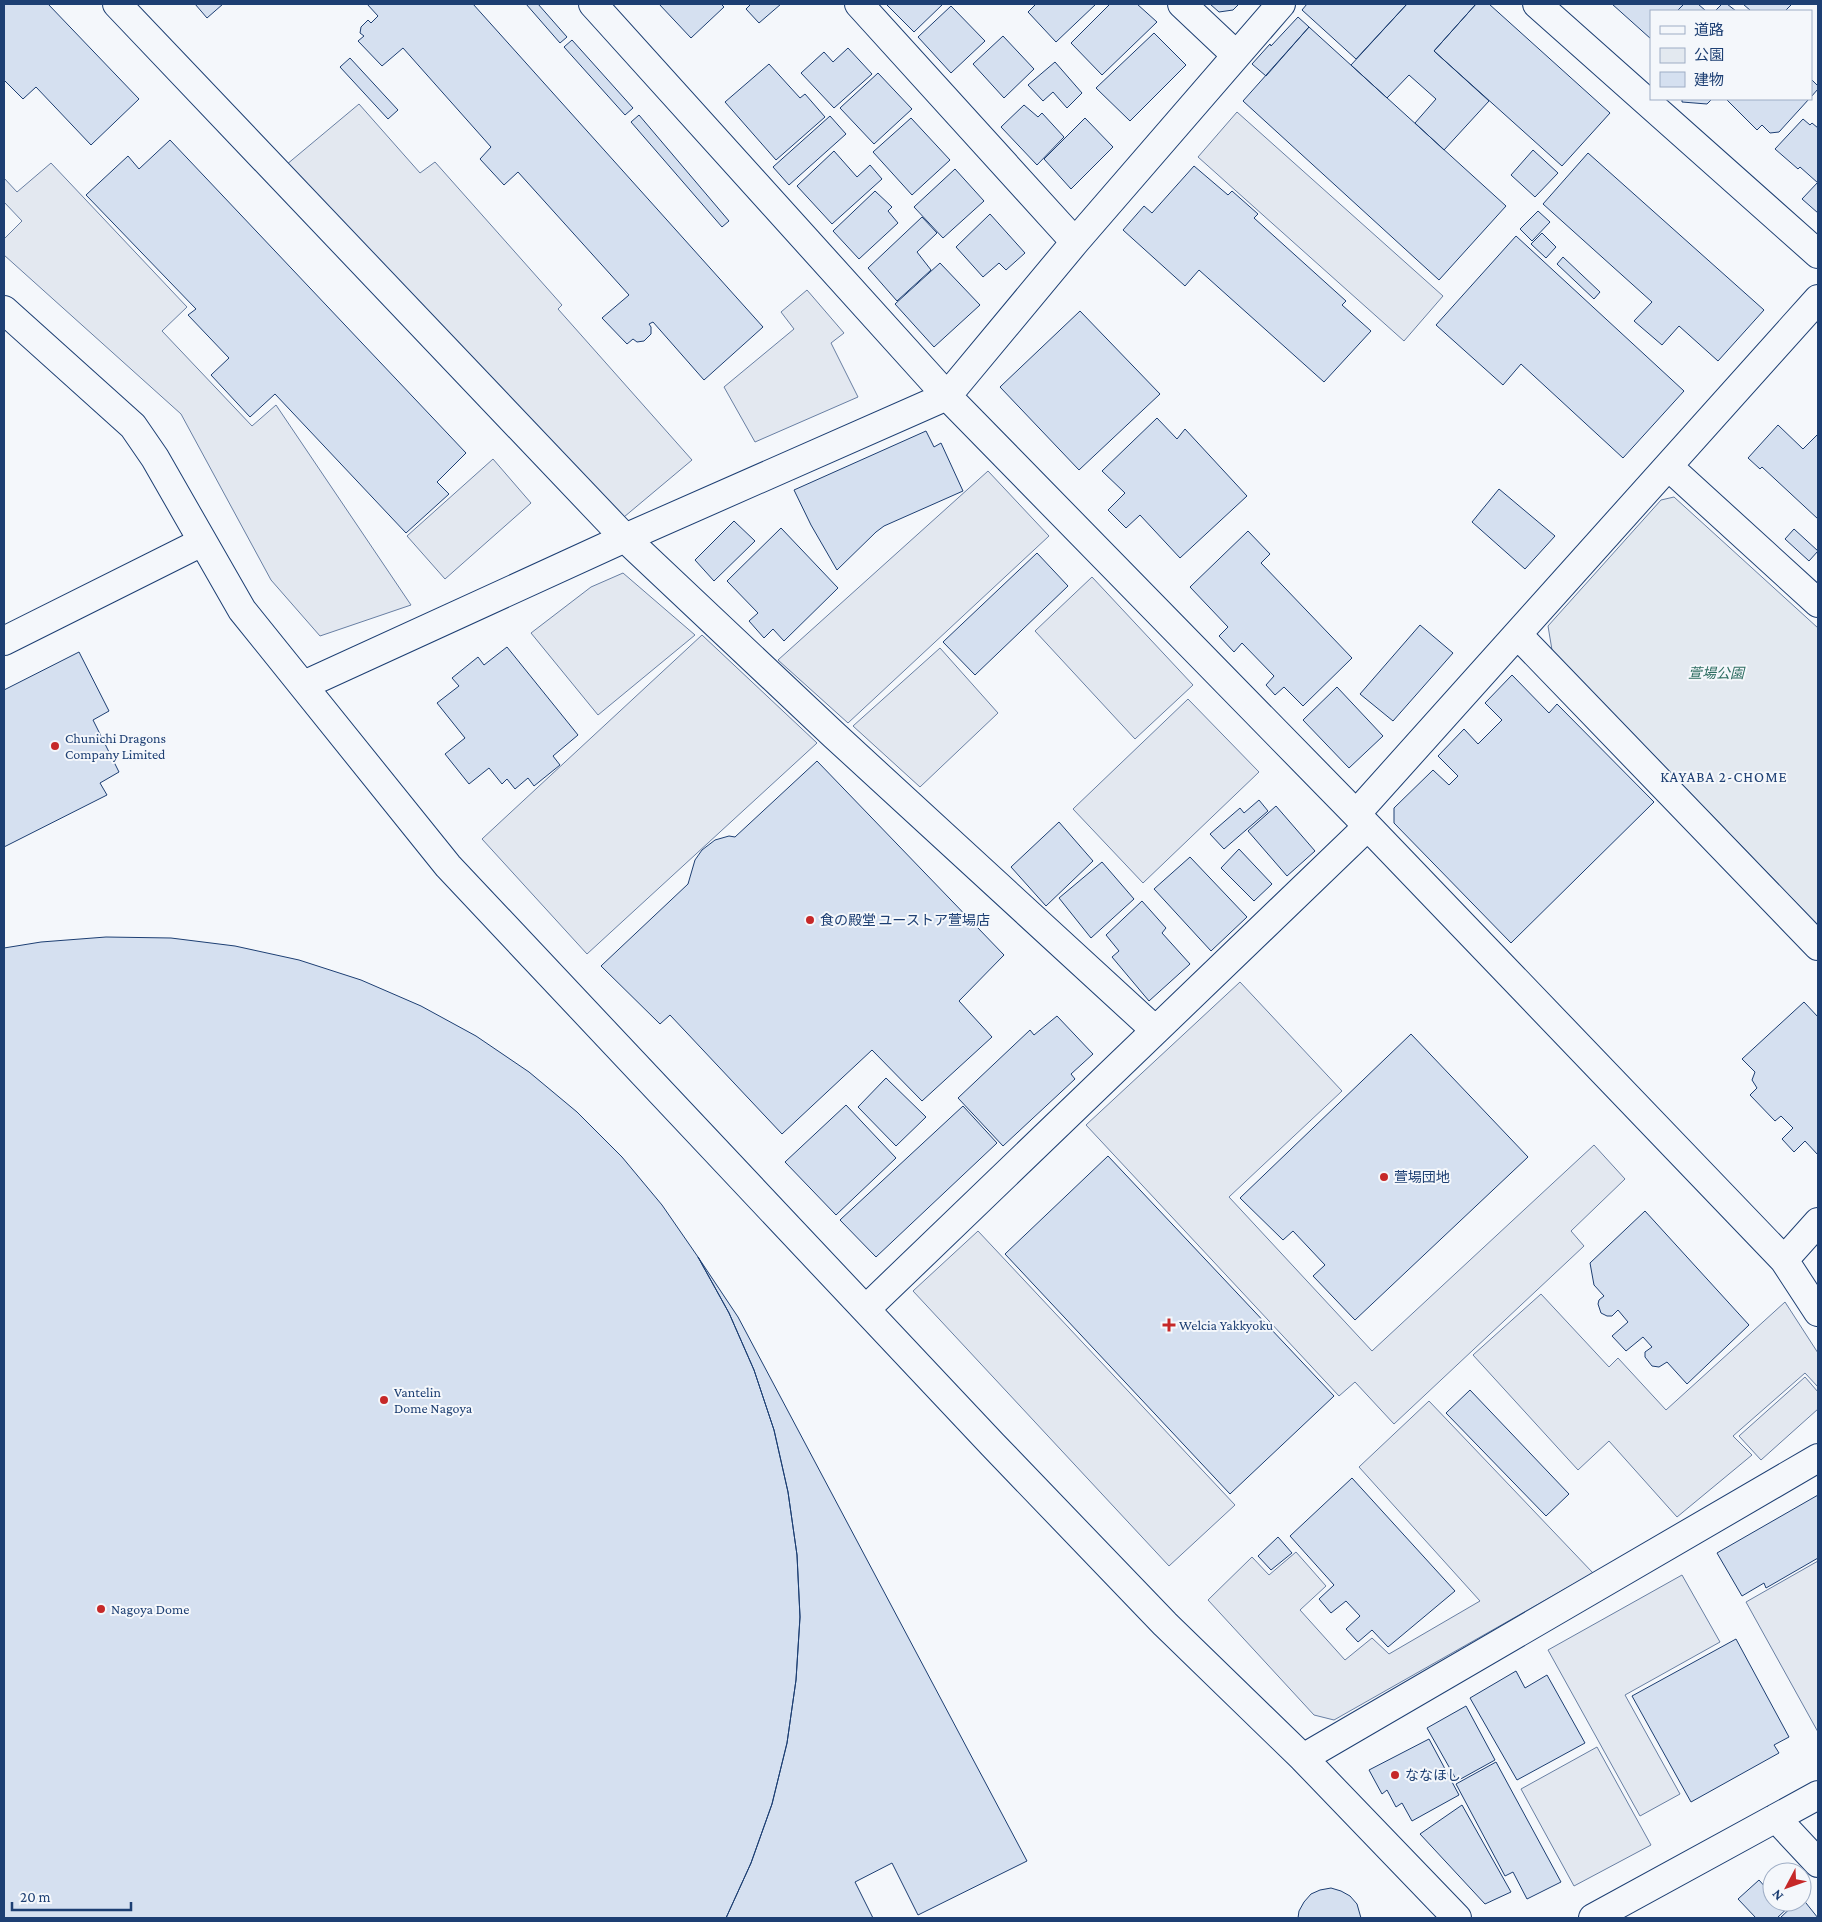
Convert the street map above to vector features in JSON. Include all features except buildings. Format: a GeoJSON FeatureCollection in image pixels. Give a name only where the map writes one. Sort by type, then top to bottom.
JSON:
{"type":"FeatureCollection","features":[{"type":"Feature","properties":{"kind":"street"},"geometry":{"type":"LineString","coordinates":[[117,4],[625,538],[834,735],[1156,1030]]}},
{"type":"Feature","properties":{"kind":"street"},"geometry":{"type":"LineString","coordinates":[[593,4],[947,396],[1362,820],[1784,1260],[1818,1312]]}},
{"type":"Feature","properties":{"kind":"street"},"geometry":{"type":"LineString","coordinates":[[859,4],[1075,242]]}},
{"type":"Feature","properties":{"kind":"street"},"geometry":{"type":"LineString","coordinates":[[1182,4],[1236,55]]}},
{"type":"Feature","properties":{"kind":"street"},"geometry":{"type":"LineString","coordinates":[[304,685],[625,538],[947,396],[1075,242],[1281,4]]}},
{"type":"Feature","properties":{"kind":"street"},"geometry":{"type":"LineString","coordinates":[[1537,4],[1818,254]]}},
{"type":"Feature","properties":{"kind":"street"},"geometry":{"type":"LineString","coordinates":[[866,1309],[1156,1030],[1362,820],[1518,635],[1818,299]]}},
{"type":"Feature","properties":{"kind":"street"},"geometry":{"type":"LineString","coordinates":[[4,310],[133,426],[155,458],[242,610],[448,866],[1164,1624],[1303,1758],[1457,1918]]}},
{"type":"Feature","properties":{"kind":"street"},"geometry":{"type":"LineString","coordinates":[[1669,467],[1818,603]]}},
{"type":"Feature","properties":{"kind":"street"},"geometry":{"type":"LineString","coordinates":[[4,641],[202,542]]}},
{"type":"Feature","properties":{"kind":"street"},"geometry":{"type":"LineString","coordinates":[[1518,635],[1818,946]]}},
{"type":"Feature","properties":{"kind":"street"},"geometry":{"type":"LineString","coordinates":[[1784,1260],[1818,1222]]}},
{"type":"Feature","properties":{"kind":"street"},"geometry":{"type":"LineString","coordinates":[[1303,1758],[1818,1458]]}},
{"type":"Feature","properties":{"kind":"street"},"geometry":{"type":"LineString","coordinates":[[1593,1918],[1818,1795]]}},
{"type":"Feature","properties":{"kind":"street"},"geometry":{"type":"LineString","coordinates":[[1776,1818],[1818,1863]]}},
{"type":"Feature","properties":{"kind":"green space","name":"萱場公園"},"geometry":{"type":"Polygon","coordinates":[[[1674,497],[1818,628],[1818,925],[1552,650],[1548,626],[1661,500],[1674,497]]]}},
{"type":"Feature","properties":{"kind":"shaded area"},"geometry":{"type":"Polygon","coordinates":[[[359,104],[420,173],[435,162],[562,305],[558,309],[692,460],[624,517],[286,165],[359,104]]]}},
{"type":"Feature","properties":{"kind":"shaded area"},"geometry":{"type":"Polygon","coordinates":[[[1237,112],[1443,296],[1404,341],[1198,157],[1237,112]]]}},
{"type":"Feature","properties":{"kind":"shaded area"},"geometry":{"type":"Polygon","coordinates":[[[51,163],[187,307],[162,331],[252,426],[276,405],[411,605],[320,636],[271,580],[181,414],[4,255],[4,239],[22,221],[4,202],[4,178],[17,192],[51,163]]]}},
{"type":"Feature","properties":{"kind":"shaded area"},"geometry":{"type":"Polygon","coordinates":[[[807,290],[844,333],[831,343],[858,397],[755,442],[724,387],[794,329],[781,312],[807,290]]]}},
{"type":"Feature","properties":{"kind":"shaded area"},"geometry":{"type":"Polygon","coordinates":[[[493,459],[531,503],[445,579],[407,536],[493,459]]]}},
{"type":"Feature","properties":{"kind":"shaded area"},"geometry":{"type":"Polygon","coordinates":[[[988,471],[1049,536],[848,723],[778,660],[988,471]]]}},
{"type":"Feature","properties":{"kind":"shaded area"},"geometry":{"type":"Polygon","coordinates":[[[623,573],[695,635],[598,715],[531,633],[591,587],[623,573]]]}},
{"type":"Feature","properties":{"kind":"shaded area"},"geometry":{"type":"Polygon","coordinates":[[[1092,577],[1193,685],[1135,739],[1035,631],[1092,577]]]}},
{"type":"Feature","properties":{"kind":"shaded area"},"geometry":{"type":"Polygon","coordinates":[[[702,635],[817,743],[587,954],[482,839],[702,635]]]}},
{"type":"Feature","properties":{"kind":"shaded area"},"geometry":{"type":"Polygon","coordinates":[[[940,648],[998,713],[920,787],[853,726],[940,648]]]}},
{"type":"Feature","properties":{"kind":"shaded area"},"geometry":{"type":"Polygon","coordinates":[[[1188,699],[1259,772],[1143,883],[1073,809],[1188,699]]]}},
{"type":"Feature","properties":{"kind":"shaded area"},"geometry":{"type":"Polygon","coordinates":[[[1240,982],[1342,1091],[1229,1197],[1372,1351],[1594,1145],[1625,1179],[1571,1231],[1584,1246],[1394,1424],[1355,1382],[1339,1396],[1086,1125],[1240,982]]]}},
{"type":"Feature","properties":{"kind":"shaded area"},"geometry":{"type":"Polygon","coordinates":[[[978,1231],[1235,1505],[1169,1566],[913,1291],[978,1231]]]}},
{"type":"Feature","properties":{"kind":"shaded area"},"geometry":{"type":"Polygon","coordinates":[[[1541,1294],[1609,1367],[1618,1358],[1666,1410],[1785,1302],[1818,1353],[1818,1387],[1805,1373],[1733,1436],[1752,1455],[1677,1517],[1609,1441],[1578,1470],[1473,1355],[1541,1294]]]}},
{"type":"Feature","properties":{"kind":"shaded area"},"geometry":{"type":"Polygon","coordinates":[[[1805,1377],[1818,1392],[1818,1409],[1761,1460],[1739,1436],[1805,1377]]]}},
{"type":"Feature","properties":{"kind":"shaded area"},"geometry":{"type":"Polygon","coordinates":[[[1429,1401],[1593,1573],[1334,1720],[1314,1715],[1208,1600],[1252,1557],[1269,1575],[1296,1552],[1326,1586],[1300,1610],[1345,1660],[1372,1638],[1389,1654],[1480,1601],[1359,1467],[1429,1401]]]}},
{"type":"Feature","properties":{"kind":"shaded area"},"geometry":{"type":"Polygon","coordinates":[[[1818,1561],[1818,1732],[1746,1602],[1818,1561]]]}},
{"type":"Feature","properties":{"kind":"shaded area"},"geometry":{"type":"Polygon","coordinates":[[[1682,1575],[1720,1642],[1625,1695],[1680,1794],[1640,1816],[1548,1650],[1682,1575]]]}},
{"type":"Feature","properties":{"kind":"shaded area"},"geometry":{"type":"Polygon","coordinates":[[[1597,1747],[1651,1845],[1574,1886],[1521,1789],[1597,1747]]]}},
{"type":"Feature","properties":{"kind":"place","name":"Chunichi Dragons Company Limited"},"geometry":{"type":"Point","coordinates":[55,746]}},
{"type":"Feature","properties":{"kind":"place","name":"食の殿堂 ユーストア萱場店"},"geometry":{"type":"Point","coordinates":[810,920]}},
{"type":"Feature","properties":{"kind":"place","name":"萱場団地"},"geometry":{"type":"Point","coordinates":[1384,1177]}},
{"type":"Feature","properties":{"kind":"place","name":"Welcia Yakkyoku"},"geometry":{"type":"Point","coordinates":[1169,1325]}},
{"type":"Feature","properties":{"kind":"place","name":"Vantelin Dome Nagoya"},"geometry":{"type":"Point","coordinates":[384,1400]}},
{"type":"Feature","properties":{"kind":"place","name":"Nagoya Dome"},"geometry":{"type":"Point","coordinates":[101,1609]}},
{"type":"Feature","properties":{"kind":"place","name":"ななほし"},"geometry":{"type":"Point","coordinates":[1395,1775]}},
{"type":"Feature","properties":{"kind":"district","name":"KAYABA 2-CHOME"},"geometry":{"type":"Point","coordinates":[1724,777]}}]}
